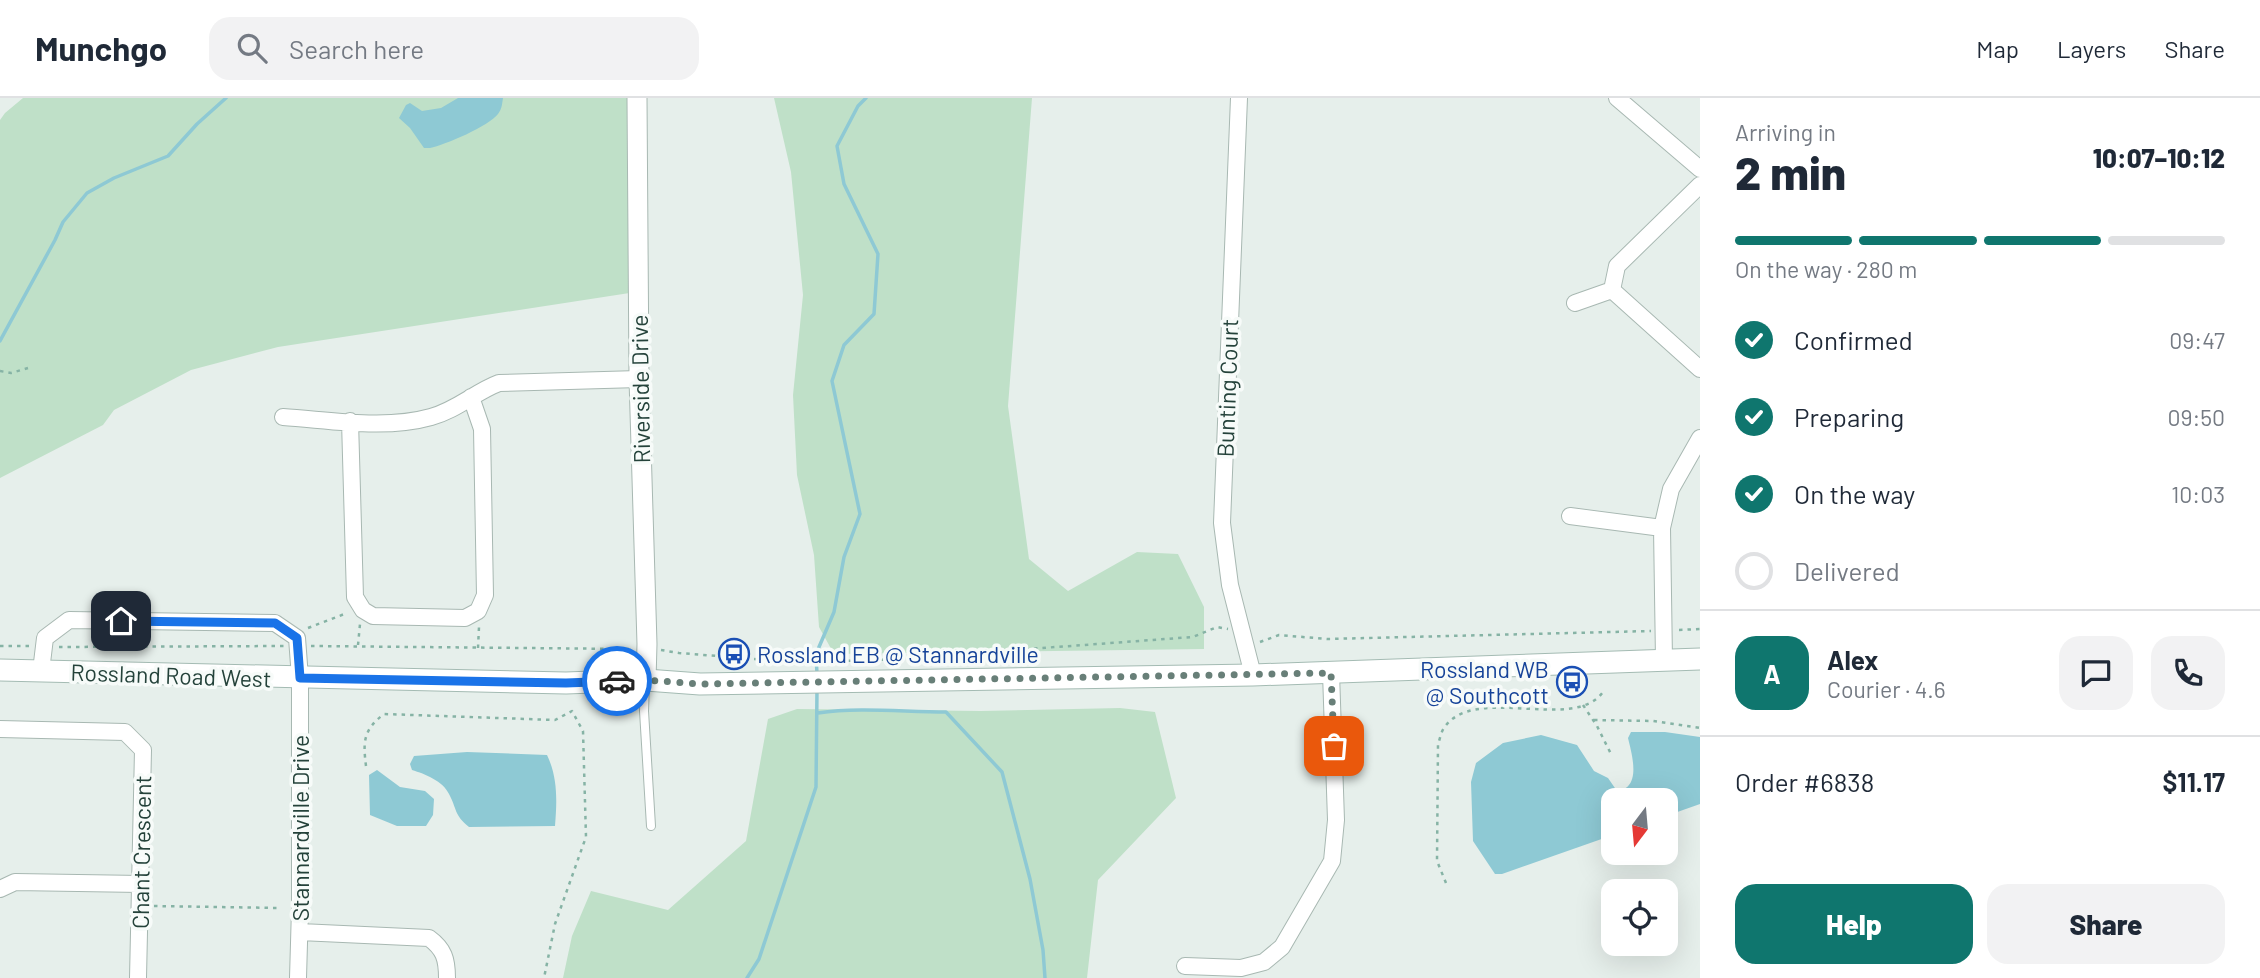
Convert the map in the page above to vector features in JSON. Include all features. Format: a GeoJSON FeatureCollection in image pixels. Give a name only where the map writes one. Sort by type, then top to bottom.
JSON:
{"type":"FeatureCollection","features":[{"type":"Feature","properties":{"kind":"main road","name":"Rossland Road West"},"geometry":{"type":"LineString","coordinates":[[0,670],[566,683],[646,680],[700,684],[797,672],[864,680],[1253,676],[1700,659]]}},
{"type":"Feature","properties":{"kind":"street","name":"Riverside Drive"},"geometry":{"type":"LineString","coordinates":[[637,98],[639,379],[646,680]]}},
{"type":"Feature","properties":{"kind":"street","name":"Bunting Court"},"geometry":{"type":"LineString","coordinates":[[1239,98],[1222,523],[1230,586],[1253,676]]}},
{"type":"Feature","properties":{"kind":"street"},"geometry":{"type":"LineString","coordinates":[[1617,98],[1700,169]]}},
{"type":"Feature","properties":{"kind":"street"},"geometry":{"type":"LineString","coordinates":[[1612,290],[1618,266],[1700,185]]}},
{"type":"Feature","properties":{"kind":"street"},"geometry":{"type":"LineString","coordinates":[[1575,303],[1612,290]]}},
{"type":"Feature","properties":{"kind":"street"},"geometry":{"type":"LineString","coordinates":[[1612,290],[1700,369]]}},
{"type":"Feature","properties":{"kind":"street"},"geometry":{"type":"LineString","coordinates":[[283,417],[404,421],[432,417],[461,405],[483,388],[499,383],[639,379]]}},
{"type":"Feature","properties":{"kind":"street"},"geometry":{"type":"LineString","coordinates":[[350,421],[355,597],[360,608],[373,617],[465,618],[478,611],[485,595],[482,429],[471,397]]}},
{"type":"Feature","properties":{"kind":"street"},"geometry":{"type":"LineString","coordinates":[[1664,660],[1662,528],[1671,489],[1700,438]]}},
{"type":"Feature","properties":{"kind":"street"},"geometry":{"type":"LineString","coordinates":[[1570,516],[1662,528]]}},
{"type":"Feature","properties":{"kind":"street","name":"Rossland Road West"},"geometry":{"type":"LineString","coordinates":[[41,671],[45,638],[69,621],[275,623],[295,640],[300,678]]}},
{"type":"Feature","properties":{"kind":"street"},"geometry":{"type":"LineString","coordinates":[[1185,966],[1241,968],[1264,962],[1282,947],[1332,861],[1336,820],[1331,673]]}},
{"type":"Feature","properties":{"kind":"street","name":"Stannardville Drive"},"geometry":{"type":"LineString","coordinates":[[298,978],[300,678]]}},
{"type":"Feature","properties":{"kind":"street","name":"Chant Crescent"},"geometry":{"type":"LineString","coordinates":[[0,729],[125,732],[143,750],[138,978]]}},
{"type":"Feature","properties":{"kind":"street"},"geometry":{"type":"LineString","coordinates":[[0,889],[15,882],[141,884]]}},
{"type":"Feature","properties":{"kind":"street"},"geometry":{"type":"LineString","coordinates":[[300,932],[429,938],[440,947],[447,962],[447,978]]}},
{"type":"Feature","properties":{"kind":"lane"},"geometry":{"type":"LineString","coordinates":[[646,680],[644,711],[650,826]]}},
{"type":"Feature","properties":{"kind":"path"},"geometry":{"type":"LineString","coordinates":[[0,371],[11,373],[28,368]]}},
{"type":"Feature","properties":{"kind":"path"},"geometry":{"type":"LineString","coordinates":[[295,640],[360,608]]}},
{"type":"Feature","properties":{"kind":"path"},"geometry":{"type":"LineString","coordinates":[[0,646],[295,640],[646,649],[797,672],[878,660],[1193,637],[1217,627],[1231,629]]}},
{"type":"Feature","properties":{"kind":"path"},"geometry":{"type":"LineString","coordinates":[[1246,644],[1279,635],[1327,639],[1700,629]]}},
{"type":"Feature","properties":{"kind":"path"},"geometry":{"type":"LineString","coordinates":[[1447,883],[1437,861],[1438,744],[1443,728],[1471,711],[1501,708],[1566,710],[1596,701],[1603,692]]}},
{"type":"Feature","properties":{"kind":"path"},"geometry":{"type":"LineString","coordinates":[[1583,705],[1594,720],[1612,756]]}},
{"type":"Feature","properties":{"kind":"path"},"geometry":{"type":"LineString","coordinates":[[366,766],[363,743],[365,737],[376,720],[384,714],[555,720],[572,711],[583,730],[586,837],[555,924],[544,978]]}},
{"type":"Feature","properties":{"kind":"path"},"geometry":{"type":"LineString","coordinates":[[1594,720],[1653,721],[1700,728]]}},
{"type":"Feature","properties":{"kind":"path"},"geometry":{"type":"LineString","coordinates":[[140,906],[280,908]]}},
{"type":"Feature","properties":{"kind":"green space"},"geometry":{"type":"Polygon","coordinates":[[[23,98],[629,98],[636,292],[278,347],[191,370],[114,410],[103,425],[0,478],[0,120],[23,98]]]}},
{"type":"Feature","properties":{"kind":"green space"},"geometry":{"type":"Polygon","coordinates":[[[774,98],[1032,98],[1008,406],[1029,559],[1068,591],[1137,552],[1178,554],[1204,607],[1204,649],[834,654],[819,627],[814,555],[797,475],[793,395],[803,295],[791,172],[774,98]]]}},
{"type":"Feature","properties":{"kind":"green space"},"geometry":{"type":"Polygon","coordinates":[[[1120,708],[1155,712],[1176,798],[1098,880],[1087,978],[563,978],[572,936],[591,891],[668,910],[746,841],[768,719],[797,709],[981,711],[1120,708]]]}},
{"type":"Feature","properties":{"kind":"water"},"geometry":{"type":"Polygon","coordinates":[[[458,98],[503,98],[499,112],[486,124],[430,148],[424,148],[399,118],[410,103],[422,111],[441,108],[458,98]]]}},
{"type":"Feature","properties":{"kind":"water"},"geometry":{"type":"Polygon","coordinates":[[[1631,732],[1665,732],[1700,737],[1700,804],[1678,812],[1678,788],[1626,788],[1633,777],[1628,738],[1631,732]]]}},
{"type":"Feature","properties":{"kind":"water"},"geometry":{"type":"Polygon","coordinates":[[[1541,735],[1577,745],[1594,771],[1608,778],[1615,788],[1601,788],[1601,839],[1502,874],[1495,874],[1473,841],[1471,782],[1476,763],[1503,743],[1541,735]]]}},
{"type":"Feature","properties":{"kind":"water"},"geometry":{"type":"Polygon","coordinates":[[[467,752],[547,755],[555,781],[555,826],[469,827],[458,815],[443,785],[412,770],[410,764],[414,756],[467,752]]]}},
{"type":"Feature","properties":{"kind":"water"},"geometry":{"type":"Polygon","coordinates":[[[377,770],[400,787],[425,791],[434,799],[433,815],[426,826],[397,826],[370,815],[369,775],[377,770]]]}},
{"type":"Feature","properties":{"kind":"waterway"},"geometry":{"type":"LineString","coordinates":[[0,341],[63,222],[87,193],[114,178],[168,156],[197,124],[226,98]]}},
{"type":"Feature","properties":{"kind":"waterway"},"geometry":{"type":"LineString","coordinates":[[817,674],[816,654],[834,612],[844,557],[860,514],[832,381],[844,345],[874,314],[878,254],[844,184],[837,146],[858,106],[866,98]]}},
{"type":"Feature","properties":{"kind":"waterway"},"geometry":{"type":"LineString","coordinates":[[747,978],[759,959],[816,787],[817,689]]}},
{"type":"Feature","properties":{"kind":"waterway"},"geometry":{"type":"LineString","coordinates":[[818,713],[865,710],[946,712],[1002,772],[1030,879],[1043,950],[1045,978]]}},
{"type":"Feature","properties":{"kind":"way so far"},"geometry":{"type":"LineString","coordinates":[[617,681],[700,684],[1331,673],[1334,746]]}},
{"type":"Feature","properties":{"kind":"place","name":"Rossland EB @ Stannardville"},"geometry":{"type":"Point","coordinates":[734,654]}},
{"type":"Feature","properties":{"kind":"place","name":"Rossland WB @ Southcott"},"geometry":{"type":"Point","coordinates":[1572,682]}},
{"type":"Feature","properties":{"kind":"route"},"geometry":{"type":"LineString","coordinates":[[121,621],[275,623],[297,638],[300,678],[566,683],[617,681]]}}]}
